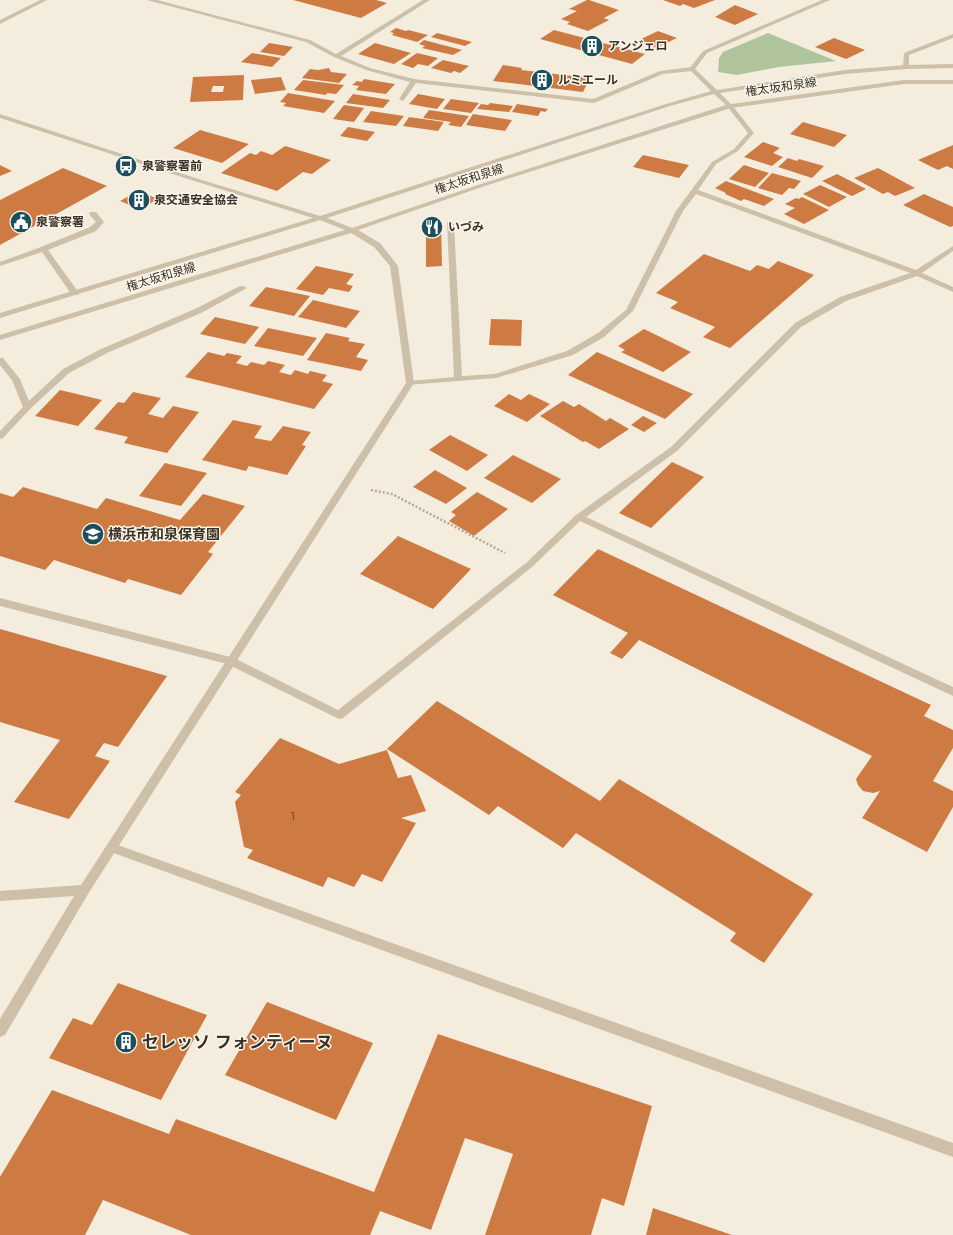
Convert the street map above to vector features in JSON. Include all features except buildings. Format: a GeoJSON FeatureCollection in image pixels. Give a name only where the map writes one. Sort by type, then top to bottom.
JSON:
{"type":"FeatureCollection","features":[{"type":"Feature","properties":{"kind":"street"},"geometry":{"type":"LineString","coordinates":[[0,22],[44,0]]}},
{"type":"Feature","properties":{"kind":"street"},"geometry":{"type":"LineString","coordinates":[[150,0],[308,41],[336,56],[368,70],[414,81],[594,102],[662,72],[692,69]]}},
{"type":"Feature","properties":{"kind":"street"},"geometry":{"type":"LineString","coordinates":[[336,56],[427,0]]}},
{"type":"Feature","properties":{"kind":"street"},"geometry":{"type":"LineString","coordinates":[[692,69],[705,52],[827,0]]}},
{"type":"Feature","properties":{"kind":"street"},"geometry":{"type":"LineString","coordinates":[[906,67],[906,54],[953,36]]}},
{"type":"Feature","properties":{"kind":"street","name":"権太坂和泉線"},"geometry":{"type":"LineString","coordinates":[[0,316],[320,218],[668,105],[715,92],[845,72],[906,67],[953,66]]}},
{"type":"Feature","properties":{"kind":"street"},"geometry":{"type":"LineString","coordinates":[[410,383],[496,376],[570,354],[601,335],[629,311],[680,211],[694,190],[714,163],[736,150],[751,133],[730,106],[692,69]]}},
{"type":"Feature","properties":{"kind":"street"},"geometry":{"type":"LineString","coordinates":[[402,99],[414,81]]}},
{"type":"Feature","properties":{"kind":"street","name":"権太坂和泉線"},"geometry":{"type":"LineString","coordinates":[[0,338],[352,230],[488,184],[730,106],[904,82],[953,82]]}},
{"type":"Feature","properties":{"kind":"street"},"geometry":{"type":"LineString","coordinates":[[0,116],[187,177],[320,218],[352,230],[377,245],[394,266],[410,383],[84,890],[0,1031]]}},
{"type":"Feature","properties":{"kind":"street"},"geometry":{"type":"LineString","coordinates":[[694,190],[917,273],[953,290]]}},
{"type":"Feature","properties":{"kind":"street"},"geometry":{"type":"LineString","coordinates":[[0,264],[44,249],[93,229],[100,222],[93,214]]}},
{"type":"Feature","properties":{"kind":"street"},"geometry":{"type":"LineString","coordinates":[[450,224],[458,379]]}},
{"type":"Feature","properties":{"kind":"street"},"geometry":{"type":"LineString","coordinates":[[0,602],[230,661],[340,715],[529,565],[579,517],[674,449],[798,325],[843,299],[917,273],[953,248]]}},
{"type":"Feature","properties":{"kind":"street"},"geometry":{"type":"LineString","coordinates":[[44,249],[75,293]]}},
{"type":"Feature","properties":{"kind":"street"},"geometry":{"type":"LineString","coordinates":[[0,436],[27,407],[66,371],[104,351],[198,311],[243,288]]}},
{"type":"Feature","properties":{"kind":"street"},"geometry":{"type":"LineString","coordinates":[[0,360],[16,379],[27,407]]}},
{"type":"Feature","properties":{"kind":"street"},"geometry":{"type":"LineString","coordinates":[[579,517],[953,692]]}},
{"type":"Feature","properties":{"kind":"street"},"geometry":{"type":"LineString","coordinates":[[112,848],[953,1150]]}},
{"type":"Feature","properties":{"kind":"street"},"geometry":{"type":"LineString","coordinates":[[0,896],[84,890]]}},
{"type":"Feature","properties":{"kind":"path"},"geometry":{"type":"LineString","coordinates":[[345,484],[392,494],[529,565]]}},
{"type":"Feature","properties":{"kind":"green space"},"geometry":{"type":"Polygon","coordinates":[[[768,33],[836,61],[779,67],[737,75],[718,72],[719,58],[723,52],[768,33]]]}},
{"type":"Feature","properties":{"kind":"place","name":"アンジェロ"},"geometry":{"type":"Point","coordinates":[592,46]}},
{"type":"Feature","properties":{"kind":"place","name":"ルミエール"},"geometry":{"type":"Point","coordinates":[542,80]}},
{"type":"Feature","properties":{"kind":"place","name":"泉警察署前"},"geometry":{"type":"Point","coordinates":[126,166]}},
{"type":"Feature","properties":{"kind":"place","name":"泉交通安全協会"},"geometry":{"type":"Point","coordinates":[139,200]}},
{"type":"Feature","properties":{"kind":"place","name":"泉警察署"},"geometry":{"type":"Point","coordinates":[21,222]}},
{"type":"Feature","properties":{"kind":"place","name":"いづみ"},"geometry":{"type":"Point","coordinates":[432,227]}},
{"type":"Feature","properties":{"kind":"place","name":"横浜市和泉保育園"},"geometry":{"type":"Point","coordinates":[93,534]}},
{"type":"Feature","properties":{"kind":"place","name":"セレッソ フォンティーヌ"},"geometry":{"type":"Point","coordinates":[126,1042]}}]}
